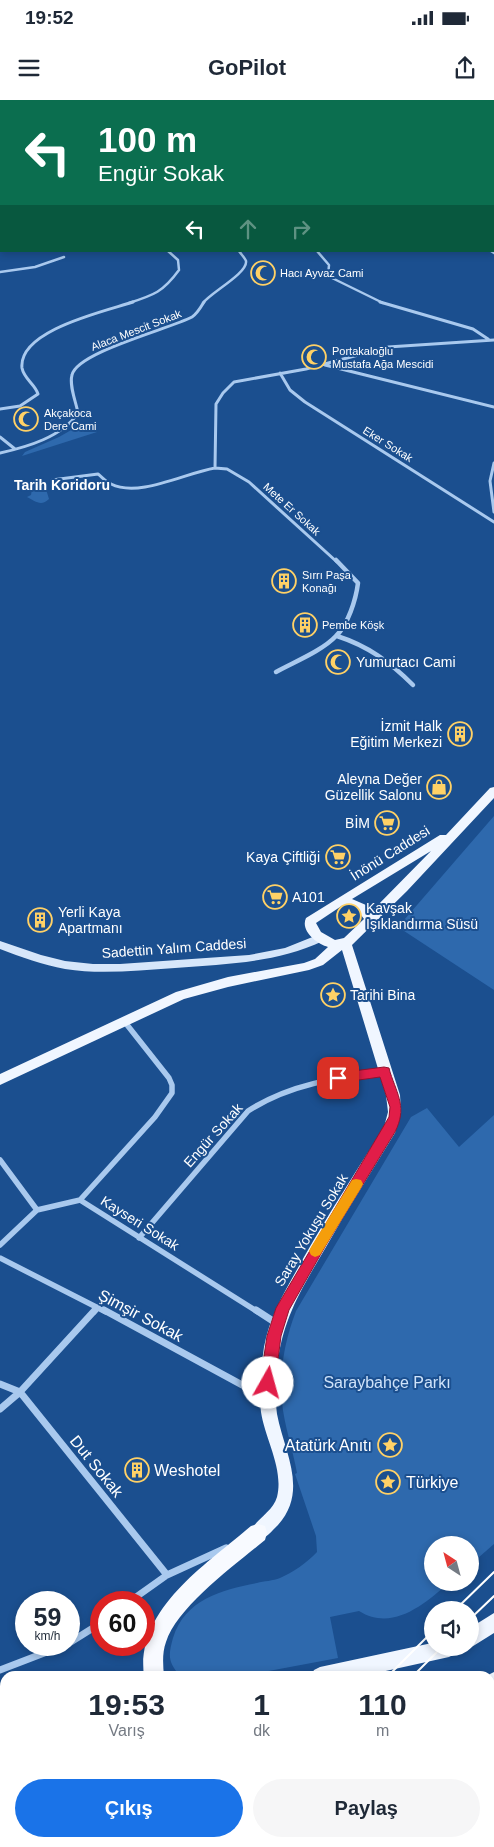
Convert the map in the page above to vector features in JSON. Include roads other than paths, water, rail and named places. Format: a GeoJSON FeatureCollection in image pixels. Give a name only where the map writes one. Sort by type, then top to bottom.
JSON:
{"type":"FeatureCollection","features":[{"type":"Feature","properties":{"kind":"highway"},"geometry":{"type":"LineString","coordinates":[[154,1671],[153,1653],[157,1636],[168,1618],[197,1587],[258,1534]]}},
{"type":"Feature","properties":{"kind":"main road","name":"İnönü Caddesi"},"geometry":{"type":"LineString","coordinates":[[0,1080],[155,1006],[205,988],[305,967],[319,962],[342,945],[400,894],[454,831],[494,791]]}},
{"type":"Feature","properties":{"kind":"main road","name":"İnönü Caddesi"},"geometry":{"type":"LineString","coordinates":[[320,938],[310,926],[310,921],[454,831]]}},
{"type":"Feature","properties":{"kind":"main road"},"geometry":{"type":"LineString","coordinates":[[342,900],[362,908],[371,919]]}},
{"type":"Feature","properties":{"kind":"main road"},"geometry":{"type":"LineString","coordinates":[[320,938],[342,945]]}},
{"type":"Feature","properties":{"kind":"main road","name":"Sadettin Yalım Caddesi"},"geometry":{"type":"LineString","coordinates":[[0,945],[66,965],[123,968],[228,960],[277,954],[294,950],[320,938]]}},
{"type":"Feature","properties":{"kind":"main road","name":"Saray Yokuşu Sokak"},"geometry":{"type":"LineString","coordinates":[[258,1534],[279,1511],[284,1500],[286,1486],[285,1473],[271,1424],[268,1400],[268,1383],[277,1324],[283,1308],[316,1250],[390,1129],[395,1117],[395,1101],[342,945]]}},
{"type":"Feature","properties":{"kind":"main road"},"geometry":{"type":"LineString","coordinates":[[479,1633],[494,1622]]}},
{"type":"Feature","properties":{"kind":"main road"},"geometry":{"type":"LineString","coordinates":[[349,1671],[424,1655]]}},
{"type":"Feature","properties":{"kind":"street"},"geometry":{"type":"LineString","coordinates":[[0,409],[9,409],[24,404],[38,392],[24,377],[22,365],[25,355],[35,342],[73,321],[152,296],[163,289],[179,270],[178,260],[169,252]]}},
{"type":"Feature","properties":{"kind":"street","name":"Alaca Mescit Sokak"},"geometry":{"type":"LineString","coordinates":[[0,453],[52,434],[69,424],[76,417],[78,406],[71,377],[74,368],[88,358],[194,316],[206,299],[244,269],[246,260],[240,252]]}},
{"type":"Feature","properties":{"kind":"street"},"geometry":{"type":"LineString","coordinates":[[318,252],[329,265],[328,276],[336,281],[382,303],[473,329],[488,339]]}},
{"type":"Feature","properties":{"kind":"street"},"geometry":{"type":"LineString","coordinates":[[0,272],[35,267],[64,257]]}},
{"type":"Feature","properties":{"kind":"street"},"geometry":{"type":"LineString","coordinates":[[52,480],[98,474],[112,485],[133,488],[152,485],[198,470],[215,468],[217,443],[216,410],[223,393],[234,382],[324,365],[388,347],[494,340]]}},
{"type":"Feature","properties":{"kind":"street"},"geometry":{"type":"LineString","coordinates":[[324,365],[494,407]]}},
{"type":"Feature","properties":{"kind":"street","name":"Eker Sokak"},"geometry":{"type":"LineString","coordinates":[[280,373],[290,390],[305,402],[494,522]]}},
{"type":"Feature","properties":{"kind":"street"},"geometry":{"type":"LineString","coordinates":[[0,437],[15,449]]}},
{"type":"Feature","properties":{"kind":"street"},"geometry":{"type":"LineString","coordinates":[[494,463],[489,483],[494,512]]}},
{"type":"Feature","properties":{"kind":"street","name":"Mete Er Sokak"},"geometry":{"type":"LineString","coordinates":[[215,468],[227,469],[249,482],[352,575],[358,583],[357,595],[337,636]]}},
{"type":"Feature","properties":{"kind":"street"},"geometry":{"type":"LineString","coordinates":[[276,672],[315,651],[337,636],[359,643],[376,653],[413,685]]}},
{"type":"Feature","properties":{"kind":"street"},"geometry":{"type":"LineString","coordinates":[[80,1200],[155,1117],[172,1093],[172,1085],[169,1078],[124,1021]]}},
{"type":"Feature","properties":{"kind":"street","name":"Engür Sokak"},"geometry":{"type":"LineString","coordinates":[[139,1238],[248,1111],[260,1102],[296,1087],[384,1072]]}},
{"type":"Feature","properties":{"kind":"street"},"geometry":{"type":"LineString","coordinates":[[0,1160],[37,1210],[0,1245]]}},
{"type":"Feature","properties":{"kind":"street","name":"Kayseri Sokak"},"geometry":{"type":"LineString","coordinates":[[37,1210],[80,1200],[277,1324]]}},
{"type":"Feature","properties":{"kind":"street","name":"Şimşir Sokak"},"geometry":{"type":"LineString","coordinates":[[0,1258],[98,1307],[268,1400]]}},
{"type":"Feature","properties":{"kind":"street"},"geometry":{"type":"LineString","coordinates":[[0,1409],[20,1392],[98,1307]]}},
{"type":"Feature","properties":{"kind":"street","name":"Dut Sokak"},"geometry":{"type":"LineString","coordinates":[[0,1384],[20,1392],[167,1575]]}},
{"type":"Feature","properties":{"kind":"street"},"geometry":{"type":"LineString","coordinates":[[144,1591],[167,1575],[258,1534]]}},
{"type":"Feature","properties":{"kind":"street"},"geometry":{"type":"LineString","coordinates":[[0,1670],[36,1656]]}},
{"type":"Feature","properties":{"kind":"tram line"},"geometry":{"type":"LineString","coordinates":[[464,1601],[494,1572]]}},
{"type":"Feature","properties":{"kind":"tram line"},"geometry":{"type":"LineString","coordinates":[[479,1610],[494,1596]]}},
{"type":"Feature","properties":{"kind":"tram line"},"geometry":{"type":"LineString","coordinates":[[393,1671],[424,1640]]}},
{"type":"Feature","properties":{"kind":"tram line"},"geometry":{"type":"LineString","coordinates":[[418,1671],[433,1656]]}},
{"type":"Feature","properties":{"kind":"place","name":"Hacı Ayvaz Cami"},"geometry":{"type":"Point","coordinates":[263,273]}},
{"type":"Feature","properties":{"kind":"place","name":"Portakaloğlu Mustafa Ağa Mescidi"},"geometry":{"type":"Point","coordinates":[314,357]}},
{"type":"Feature","properties":{"kind":"place","name":"Akçakoca Dere Cami"},"geometry":{"type":"Point","coordinates":[26,419]}},
{"type":"Feature","properties":{"kind":"place","name":"Sırrı Paşa Konağı"},"geometry":{"type":"Point","coordinates":[284,581]}},
{"type":"Feature","properties":{"kind":"place","name":"Pembe Köşk"},"geometry":{"type":"Point","coordinates":[305,625]}},
{"type":"Feature","properties":{"kind":"place","name":"Yumurtacı Cami"},"geometry":{"type":"Point","coordinates":[338,662]}},
{"type":"Feature","properties":{"kind":"place","name":"İzmit Halk Eğitim Merkezi"},"geometry":{"type":"Point","coordinates":[460,734]}},
{"type":"Feature","properties":{"kind":"place","name":"Aleyna Değer Güzellik Salonu"},"geometry":{"type":"Point","coordinates":[439,787]}},
{"type":"Feature","properties":{"kind":"place","name":"BİM"},"geometry":{"type":"Point","coordinates":[387,823]}},
{"type":"Feature","properties":{"kind":"place","name":"Kaya Çiftliği"},"geometry":{"type":"Point","coordinates":[338,857]}},
{"type":"Feature","properties":{"kind":"place","name":"A101"},"geometry":{"type":"Point","coordinates":[275,897]}},
{"type":"Feature","properties":{"kind":"place","name":"Kavşak Işıklandırma Süsü"},"geometry":{"type":"Point","coordinates":[349,916]}},
{"type":"Feature","properties":{"kind":"place","name":"Yerli Kaya Apartmanı"},"geometry":{"type":"Point","coordinates":[40,920]}},
{"type":"Feature","properties":{"kind":"place","name":"Tarihi Bina"},"geometry":{"type":"Point","coordinates":[333,995]}},
{"type":"Feature","properties":{"kind":"place","name":"Atatürk Anıtı"},"geometry":{"type":"Point","coordinates":[390,1445]}},
{"type":"Feature","properties":{"kind":"place","name":"Weshotel"},"geometry":{"type":"Point","coordinates":[137,1470]}},
{"type":"Feature","properties":{"kind":"place","name":"Türkiye"},"geometry":{"type":"Point","coordinates":[388,1482]}},
{"type":"Feature","properties":{"kind":"district","name":"Tarih Koridoru"},"geometry":{"type":"Point","coordinates":[62,485]}},
{"type":"Feature","properties":{"kind":"park label","name":"Saraybahçe Parkı"},"geometry":{"type":"Point","coordinates":[387,1382]}}]}
